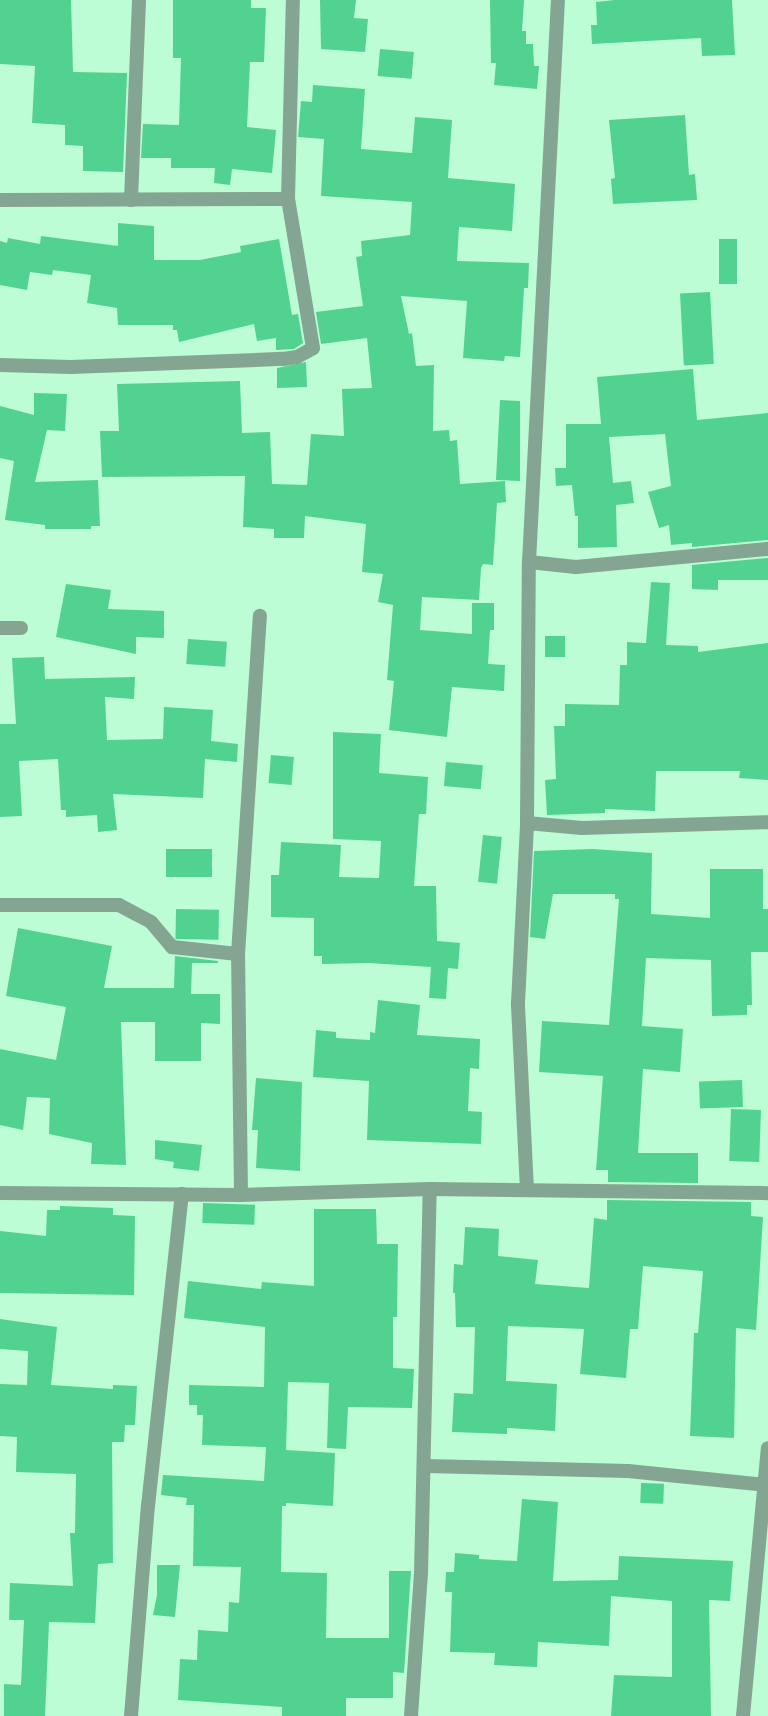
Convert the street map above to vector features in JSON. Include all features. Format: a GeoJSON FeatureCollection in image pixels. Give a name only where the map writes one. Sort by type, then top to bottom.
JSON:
{"type":"FeatureCollection","features":[{"type":"Feature","properties":{"kind":"street"},"geometry":{"type":"LineString","coordinates":[[131,200],[139,0]]}},
{"type":"Feature","properties":{"kind":"street"},"geometry":{"type":"LineString","coordinates":[[0,365],[71,367],[297,357],[313,348],[288,198],[293,0]]}},
{"type":"Feature","properties":{"kind":"street"},"geometry":{"type":"LineString","coordinates":[[528,1190],[518,1004],[527,823],[529,562],[558,0]]}},
{"type":"Feature","properties":{"kind":"street"},"geometry":{"type":"LineString","coordinates":[[0,200],[288,198]]}},
{"type":"Feature","properties":{"kind":"street"},"geometry":{"type":"LineString","coordinates":[[529,562],[576,566],[768,549]]}},
{"type":"Feature","properties":{"kind":"street"},"geometry":{"type":"LineString","coordinates":[[241,1195],[238,954],[260,616]]}},
{"type":"Feature","properties":{"kind":"street"},"geometry":{"type":"LineString","coordinates":[[0,628],[21,628]]}},
{"type":"Feature","properties":{"kind":"street"},"geometry":{"type":"LineString","coordinates":[[527,823],[582,828],[768,822]]}},
{"type":"Feature","properties":{"kind":"street"},"geometry":{"type":"LineString","coordinates":[[0,905],[120,905],[151,922],[172,947],[238,954]]}},
{"type":"Feature","properties":{"kind":"street"},"geometry":{"type":"LineString","coordinates":[[412,1716],[425,1466],[430,1189]]}},
{"type":"Feature","properties":{"kind":"street"},"geometry":{"type":"LineString","coordinates":[[0,1193],[241,1195],[430,1189],[768,1193]]}},
{"type":"Feature","properties":{"kind":"street"},"geometry":{"type":"LineString","coordinates":[[132,1716],[148,1506],[182,1194]]}},
{"type":"Feature","properties":{"kind":"street"},"geometry":{"type":"LineString","coordinates":[[743,1716],[768,1448]]}},
{"type":"Feature","properties":{"kind":"street"},"geometry":{"type":"LineString","coordinates":[[425,1466],[628,1472],[766,1485]]}},
{"type":"Feature","properties":{"kind":"building"},"geometry":{"type":"Polygon","coordinates":[[[0,0],[71,0],[73,72],[127,73],[123,172],[83,171],[83,146],[65,145],[65,125],[32,123],[35,66],[0,64],[0,0]]]}},
{"type":"Feature","properties":{"kind":"building"},"geometry":{"type":"Polygon","coordinates":[[[173,0],[251,0],[251,8],[266,8],[264,62],[250,62],[247,127],[276,130],[272,173],[232,169],[230,185],[214,183],[215,168],[171,168],[171,158],[141,158],[143,124],[179,125],[181,58],[173,58],[173,0]]]}},
{"type":"Feature","properties":{"kind":"building"},"geometry":{"type":"Polygon","coordinates":[[[320,0],[356,0],[354,18],[368,19],[365,52],[321,49],[320,0]]]}},
{"type":"Feature","properties":{"kind":"building"},"geometry":{"type":"Polygon","coordinates":[[[490,0],[524,0],[522,31],[526,31],[526,44],[533,44],[534,66],[539,66],[537,89],[494,85],[496,63],[491,63],[490,0]]]}},
{"type":"Feature","properties":{"kind":"building"},"geometry":{"type":"Polygon","coordinates":[[[615,0],[732,0],[735,55],[702,56],[701,38],[592,44],[591,25],[597,25],[596,2],[615,0]]]}},
{"type":"Feature","properties":{"kind":"building"},"geometry":{"type":"Polygon","coordinates":[[[380,49],[414,52],[412,79],[378,76],[380,49]]]}},
{"type":"Feature","properties":{"kind":"building"},"geometry":{"type":"Polygon","coordinates":[[[313,85],[365,89],[361,149],[412,153],[415,117],[452,120],[448,178],[515,184],[512,231],[459,227],[457,261],[529,263],[528,288],[524,288],[520,357],[505,356],[504,361],[463,358],[467,301],[401,296],[409,334],[412,333],[416,366],[434,365],[433,431],[449,430],[450,441],[457,440],[460,484],[505,481],[506,502],[497,503],[493,565],[483,564],[481,568],[479,600],[422,597],[420,630],[472,634],[472,603],[494,603],[494,630],[490,630],[488,664],[505,665],[504,691],[452,687],[447,737],[389,730],[394,681],[387,680],[393,605],[378,602],[383,574],[362,572],[366,524],[305,516],[304,538],[274,538],[274,529],[243,527],[245,476],[102,477],[100,431],[119,431],[117,384],[240,381],[242,433],[270,432],[272,484],[307,485],[311,434],[344,436],[342,389],[372,388],[367,338],[321,344],[316,312],[363,306],[356,257],[362,256],[361,241],[410,235],[412,202],[321,196],[324,139],[298,137],[301,101],[312,102],[313,85]]]}},
{"type":"Feature","properties":{"kind":"building"},"geometry":{"type":"Polygon","coordinates":[[[685,115],[689,175],[695,174],[697,200],[613,204],[611,179],[615,178],[609,120],[685,115]]]}},
{"type":"Feature","properties":{"kind":"building"},"geometry":{"type":"Polygon","coordinates":[[[118,223],[154,226],[154,260],[200,260],[241,252],[240,246],[279,239],[292,315],[298,314],[303,343],[294,349],[276,350],[276,338],[257,341],[254,324],[179,342],[177,330],[173,330],[173,325],[118,325],[117,308],[87,303],[91,275],[53,270],[52,275],[30,272],[27,290],[0,285],[0,241],[7,243],[8,238],[40,244],[41,236],[118,246],[118,223]]]}},
{"type":"Feature","properties":{"kind":"building"},"geometry":{"type":"Polygon","coordinates":[[[719,239],[737,239],[737,284],[719,284],[719,239]]]}},
{"type":"Feature","properties":{"kind":"building"},"geometry":{"type":"Polygon","coordinates":[[[710,292],[714,364],[684,365],[680,294],[710,292]]]}},
{"type":"Feature","properties":{"kind":"building"},"geometry":{"type":"Polygon","coordinates":[[[306,362],[307,387],[277,388],[277,368],[306,362]]]}},
{"type":"Feature","properties":{"kind":"building"},"geometry":{"type":"Polygon","coordinates":[[[693,369],[697,420],[768,413],[768,540],[692,547],[692,543],[671,545],[669,525],[659,528],[648,492],[671,486],[665,434],[609,437],[613,483],[631,481],[634,503],[616,505],[617,547],[578,548],[578,516],[575,516],[572,485],[556,486],[555,468],[566,468],[566,424],[601,424],[597,377],[693,369]]]}},
{"type":"Feature","properties":{"kind":"building"},"geometry":{"type":"Polygon","coordinates":[[[34,393],[67,394],[65,431],[47,430],[35,482],[98,480],[100,526],[91,526],[91,529],[45,529],[45,525],[5,520],[14,461],[0,458],[0,406],[34,415],[34,393]]]}},
{"type":"Feature","properties":{"kind":"building"},"geometry":{"type":"Polygon","coordinates":[[[500,400],[520,401],[520,481],[496,480],[500,400]]]}},
{"type":"Feature","properties":{"kind":"building"},"geometry":{"type":"Polygon","coordinates":[[[768,558],[768,580],[718,580],[718,590],[692,589],[692,565],[768,558]]]}},
{"type":"Feature","properties":{"kind":"building"},"geometry":{"type":"Polygon","coordinates":[[[651,582],[670,583],[666,645],[698,646],[698,652],[768,643],[768,780],[739,778],[740,771],[656,771],[655,811],[605,809],[605,813],[547,815],[545,780],[556,779],[554,726],[565,726],[565,704],[619,705],[620,665],[627,665],[627,642],[646,643],[651,582]]]}},
{"type":"Feature","properties":{"kind":"building"},"geometry":{"type":"Polygon","coordinates":[[[66,584],[111,590],[108,609],[164,611],[164,638],[136,637],[136,654],[56,637],[66,584]]]}},
{"type":"Feature","properties":{"kind":"building"},"geometry":{"type":"Polygon","coordinates":[[[545,636],[565,636],[565,657],[545,657],[545,636]]]}},
{"type":"Feature","properties":{"kind":"building"},"geometry":{"type":"Polygon","coordinates":[[[188,639],[227,642],[225,667],[186,664],[188,639]]]}},
{"type":"Feature","properties":{"kind":"building"},"geometry":{"type":"Polygon","coordinates":[[[44,657],[45,679],[135,677],[134,699],[105,697],[107,740],[163,739],[164,707],[213,710],[211,741],[238,744],[237,762],[205,759],[203,798],[113,794],[117,830],[98,832],[97,815],[66,817],[66,810],[61,810],[58,759],[19,761],[22,816],[0,817],[0,724],[16,724],[12,658],[44,657]]]}},
{"type":"Feature","properties":{"kind":"building"},"geometry":{"type":"Polygon","coordinates":[[[333,732],[381,734],[379,773],[428,777],[426,814],[419,814],[414,886],[436,886],[437,941],[460,943],[458,969],[448,968],[446,999],[429,998],[431,967],[369,963],[322,964],[322,956],[314,956],[314,918],[271,917],[271,875],[279,875],[281,842],[341,845],[339,877],[379,878],[381,841],[333,839],[333,732]]]}},
{"type":"Feature","properties":{"kind":"building"},"geometry":{"type":"Polygon","coordinates":[[[271,755],[294,757],[291,785],[269,783],[271,755]]]}},
{"type":"Feature","properties":{"kind":"building"},"geometry":{"type":"Polygon","coordinates":[[[446,762],[483,765],[481,789],[444,786],[446,762]]]}},
{"type":"Feature","properties":{"kind":"building"},"geometry":{"type":"Polygon","coordinates":[[[483,835],[502,837],[497,884],[478,882],[483,835]]]}},
{"type":"Feature","properties":{"kind":"building"},"geometry":{"type":"Polygon","coordinates":[[[166,849],[212,849],[212,877],[166,877],[166,849]]]}},
{"type":"Feature","properties":{"kind":"building"},"geometry":{"type":"Polygon","coordinates":[[[593,849],[652,853],[651,914],[710,918],[710,869],[763,869],[763,909],[768,909],[768,952],[751,952],[752,1005],[747,1005],[747,1015],[712,1016],[711,960],[646,958],[642,1026],[683,1029],[680,1072],[643,1069],[638,1153],[698,1153],[698,1183],[608,1182],[608,1170],[596,1170],[603,1076],[539,1072],[542,1021],[609,1025],[619,899],[615,899],[615,894],[553,894],[545,939],[530,937],[534,851],[593,849]]]}},
{"type":"Feature","properties":{"kind":"building"},"geometry":{"type":"Polygon","coordinates":[[[176,909],[219,910],[218,940],[175,939],[176,909]]]}},
{"type":"Feature","properties":{"kind":"building"},"geometry":{"type":"Polygon","coordinates":[[[18,928],[112,946],[104,988],[174,988],[175,956],[218,961],[218,963],[192,963],[191,994],[220,994],[220,1024],[201,1023],[201,1061],[155,1061],[155,1022],[121,1022],[126,1165],[91,1164],[92,1143],[49,1134],[50,1098],[27,1097],[23,1130],[0,1125],[0,1049],[56,1060],[66,1007],[6,996],[18,928]]]}},
{"type":"Feature","properties":{"kind":"building"},"geometry":{"type":"Polygon","coordinates":[[[378,1000],[420,1005],[417,1035],[480,1039],[479,1069],[470,1068],[468,1111],[482,1112],[481,1144],[367,1140],[369,1081],[313,1077],[316,1030],[336,1032],[336,1038],[370,1040],[370,1032],[375,1033],[378,1000]]]}},
{"type":"Feature","properties":{"kind":"building"},"geometry":{"type":"Polygon","coordinates":[[[256,1078],[302,1082],[300,1171],[256,1168],[258,1130],[252,1130],[256,1078]]]}},
{"type":"Feature","properties":{"kind":"building"},"geometry":{"type":"Polygon","coordinates":[[[742,1080],[743,1107],[700,1108],[699,1082],[742,1080]]]}},
{"type":"Feature","properties":{"kind":"building"},"geometry":{"type":"Polygon","coordinates":[[[731,1109],[761,1110],[759,1162],[729,1161],[731,1109]]]}},
{"type":"Feature","properties":{"kind":"building"},"geometry":{"type":"Polygon","coordinates":[[[155,1140],[202,1145],[199,1171],[173,1168],[174,1162],[155,1159],[155,1140]]]}},
{"type":"Feature","properties":{"kind":"building"},"geometry":{"type":"Polygon","coordinates":[[[607,1200],[751,1202],[751,1216],[763,1217],[756,1330],[736,1328],[734,1438],[690,1436],[694,1333],[698,1333],[703,1271],[643,1266],[638,1329],[630,1329],[626,1378],[580,1374],[584,1329],[508,1326],[506,1381],[557,1384],[555,1431],[507,1428],[507,1434],[452,1432],[454,1393],[473,1394],[475,1327],[456,1327],[455,1293],[453,1293],[454,1264],[463,1265],[465,1227],[499,1229],[498,1256],[538,1260],[535,1284],[589,1288],[594,1218],[607,1220],[607,1200]]]}},
{"type":"Feature","properties":{"kind":"building"},"geometry":{"type":"Polygon","coordinates":[[[203,1203],[255,1205],[254,1225],[202,1223],[203,1203]]]}},
{"type":"Feature","properties":{"kind":"building"},"geometry":{"type":"Polygon","coordinates":[[[60,1206],[113,1208],[113,1215],[135,1216],[134,1295],[0,1293],[0,1231],[46,1236],[47,1210],[60,1210],[60,1206]]]}},
{"type":"Feature","properties":{"kind":"building"},"geometry":{"type":"Polygon","coordinates":[[[314,1209],[376,1209],[377,1244],[398,1244],[397,1317],[393,1317],[393,1368],[414,1369],[412,1408],[348,1407],[346,1449],[327,1448],[329,1383],[288,1382],[286,1450],[335,1453],[333,1506],[286,1503],[286,1506],[282,1506],[281,1572],[327,1573],[326,1638],[389,1638],[389,1571],[411,1571],[404,1673],[393,1672],[393,1698],[346,1698],[346,1716],[282,1716],[282,1707],[178,1700],[180,1659],[197,1660],[198,1630],[228,1632],[229,1602],[239,1603],[241,1567],[193,1566],[194,1505],[186,1505],[187,1498],[161,1495],[163,1475],[264,1481],[266,1447],[202,1445],[203,1415],[197,1415],[197,1405],[189,1405],[189,1385],[264,1387],[265,1327],[184,1318],[188,1281],[261,1289],[262,1282],[314,1286],[314,1209]]]}},
{"type":"Feature","properties":{"kind":"building"},"geometry":{"type":"Polygon","coordinates":[[[0,1319],[57,1327],[51,1385],[113,1389],[113,1385],[137,1386],[135,1425],[125,1425],[124,1442],[112,1442],[113,1563],[98,1564],[95,1623],[49,1622],[45,1716],[4,1716],[4,1684],[21,1685],[24,1620],[9,1620],[10,1583],[73,1586],[70,1533],[75,1533],[76,1474],[16,1472],[17,1437],[0,1436],[0,1384],[27,1385],[28,1351],[0,1349],[0,1319]]]}},
{"type":"Feature","properties":{"kind":"building"},"geometry":{"type":"Polygon","coordinates":[[[641,1483],[664,1484],[663,1504],[640,1503],[641,1483]]]}},
{"type":"Feature","properties":{"kind":"building"},"geometry":{"type":"Polygon","coordinates":[[[522,1499],[558,1502],[553,1581],[618,1580],[619,1556],[733,1561],[730,1601],[709,1600],[711,1716],[611,1716],[614,1675],[672,1677],[672,1601],[611,1596],[609,1646],[538,1642],[537,1667],[494,1665],[495,1653],[450,1652],[452,1592],[445,1592],[446,1572],[454,1572],[455,1553],[479,1555],[479,1559],[517,1561],[522,1499]]]}},
{"type":"Feature","properties":{"kind":"building"},"geometry":{"type":"Polygon","coordinates":[[[157,1565],[180,1565],[175,1617],[153,1615],[157,1595],[157,1565]]]}}]}
